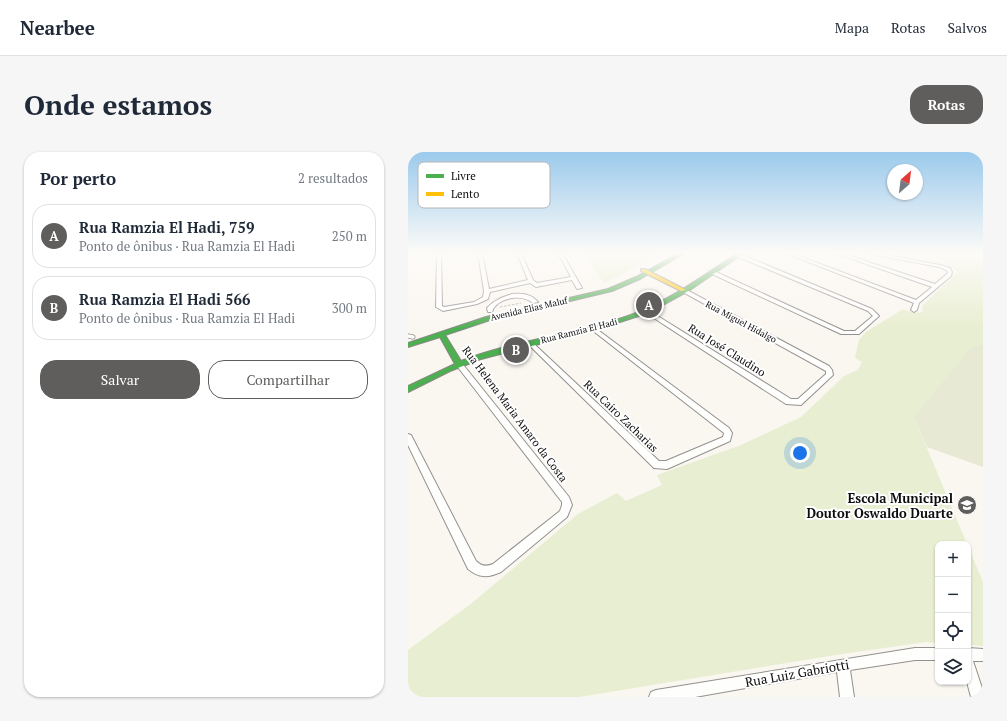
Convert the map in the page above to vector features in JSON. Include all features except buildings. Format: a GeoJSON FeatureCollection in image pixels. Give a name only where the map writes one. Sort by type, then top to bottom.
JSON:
{"type":"FeatureCollection","features":[{"type":"Feature","properties":{"kind":"street"},"geometry":{"type":"LineString","coordinates":[[439,278],[439,308],[441,309],[475,304],[484,300],[487,296],[485,278]]}},
{"type":"Feature","properties":{"kind":"street"},"geometry":{"type":"LineString","coordinates":[[487,291],[531,281],[536,285],[539,285],[571,278]]}},
{"type":"Feature","properties":{"kind":"street"},"geometry":{"type":"LineString","coordinates":[[573,278],[579,288]]}},
{"type":"Feature","properties":{"kind":"street","name":"Avenida Elias Maluf"},"geometry":{"type":"LineString","coordinates":[[409,339],[535,302],[595,289],[624,278]]}},
{"type":"Feature","properties":{"kind":"street","name":"Avenida Elias Maluf"},"geometry":{"type":"LineString","coordinates":[[409,339],[441,333],[491,314],[515,312],[590,295],[623,284],[632,278]]}},
{"type":"Feature","properties":{"kind":"street","name":"Rua Miguel Hidalgo"},"geometry":{"type":"LineString","coordinates":[[660,278],[827,368],[830,375],[798,403]]}},
{"type":"Feature","properties":{"kind":"street","name":"Rua Ramzia El Hadi"},"geometry":{"type":"LineString","coordinates":[[408,389],[459,364],[488,354],[594,329],[646,311],[702,278]]}},
{"type":"Feature","properties":{"kind":"street"},"geometry":{"type":"LineString","coordinates":[[726,278],[836,330],[850,334],[861,330],[876,316],[870,310],[796,278]]}},
{"type":"Feature","properties":{"kind":"street"},"geometry":{"type":"LineString","coordinates":[[854,278],[917,302]]}},
{"type":"Feature","properties":{"kind":"street"},"geometry":{"type":"LineString","coordinates":[[914,278],[934,286]]}},
{"type":"Feature","properties":{"kind":"street"},"geometry":{"type":"LineString","coordinates":[[914,310],[917,302],[943,278]]}},
{"type":"Feature","properties":{"kind":"street"},"geometry":{"type":"LineString","coordinates":[[516,285],[518,295]]}},
{"type":"Feature","properties":{"kind":"street"},"geometry":{"type":"LineString","coordinates":[[505,288],[506,298]]}},
{"type":"Feature","properties":{"kind":"street"},"geometry":{"type":"LineString","coordinates":[[491,314],[490,308],[506,298],[518,295],[530,297],[535,302],[533,306],[515,312]]}},
{"type":"Feature","properties":{"kind":"street","name":"Rua José Claudino"},"geometry":{"type":"LineString","coordinates":[[646,311],[789,402],[798,403]]}},
{"type":"Feature","properties":{"kind":"street","name":"Rua Cairo Zacharias"},"geometry":{"type":"LineString","coordinates":[[531,344],[657,465],[667,465],[724,440],[728,436],[726,430],[594,329]]}},
{"type":"Feature","properties":{"kind":"street","name":"Rua Helena Maria Amaro da Costa"},"geometry":{"type":"LineString","coordinates":[[408,437],[472,565],[483,572],[491,572],[497,568],[559,518],[566,509],[566,500],[459,364],[441,333]]}},
{"type":"Feature","properties":{"kind":"street","name":"Rua Luiz Gabriotti"},"geometry":{"type":"LineString","coordinates":[[656,697],[713,692],[843,665],[915,654],[935,654]]}},
{"type":"Feature","properties":{"kind":"street"},"geometry":{"type":"LineString","coordinates":[[971,654],[983,654]]}},
{"type":"Feature","properties":{"kind":"street"},"geometry":{"type":"LineString","coordinates":[[843,665],[847,697]]}},
{"type":"Feature","properties":{"kind":"street"},"geometry":{"type":"LineString","coordinates":[[971,675],[978,697]]}},
{"type":"Feature","properties":{"kind":"green space"},"geometry":{"type":"Polygon","coordinates":[[[601,278],[613,278],[604,283],[601,278]]]}},
{"type":"Feature","properties":{"kind":"green space"},"geometry":{"type":"Polygon","coordinates":[[[950,278],[983,278],[983,344],[914,417],[966,541],[935,541],[935,643],[926,642],[842,654],[579,697],[408,697],[408,650],[472,603],[578,514],[617,493],[626,501],[662,485],[657,475],[741,445],[801,417],[844,376],[858,370],[862,362],[855,358],[859,340],[866,332],[903,309],[914,313],[923,312],[922,306],[950,278]]]}},
{"type":"Feature","properties":{"kind":"green space"},"geometry":{"type":"Polygon","coordinates":[[[983,344],[983,467],[927,447],[914,417],[970,349],[983,344]]]}},
{"type":"Feature","properties":{"kind":"green space"},"geometry":{"type":"Polygon","coordinates":[[[971,553],[983,582],[983,646],[971,645],[971,553]]]}},
{"type":"Feature","properties":{"kind":"traffic: fast"},"geometry":{"type":"LineString","coordinates":[[408,345],[488,318],[610,290],[637,278]]}},
{"type":"Feature","properties":{"kind":"traffic: fast"},"geometry":{"type":"LineString","coordinates":[[408,389],[479,357],[596,328],[631,317],[674,297],[702,278]]}},
{"type":"Feature","properties":{"kind":"traffic: fast"},"geometry":{"type":"LineString","coordinates":[[441,333],[459,364]]}},
{"type":"Feature","properties":{"kind":"traffic: slow"},"geometry":{"type":"LineString","coordinates":[[660,278],[683,290]]}},
{"type":"Feature","properties":{"kind":"place","name":"Rua Ramzia El Hadi, 759"},"geometry":{"type":"Point","coordinates":[649,305]}},
{"type":"Feature","properties":{"kind":"place","name":"Rua Ramzia El Hadi 566"},"geometry":{"type":"Point","coordinates":[516,350]}},
{"type":"Feature","properties":{"kind":"place","name":"Escola Municipal Doutor Oswaldo Duarte"},"geometry":{"type":"Point","coordinates":[967,505]}}]}
